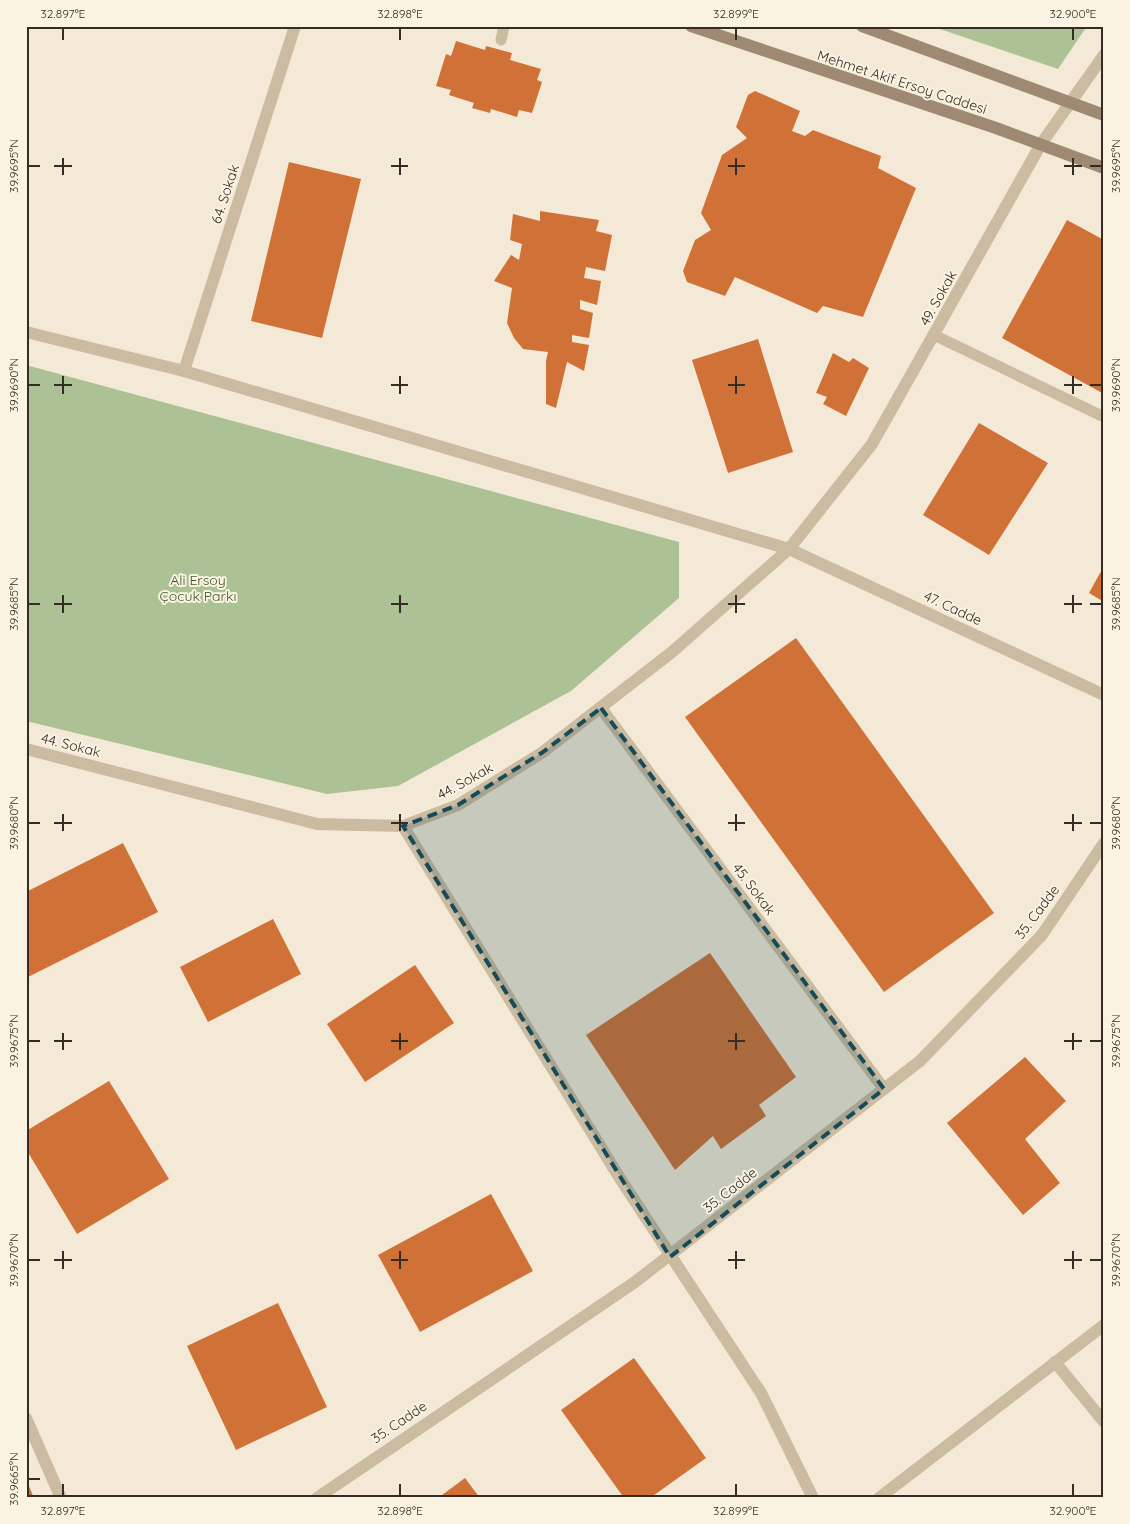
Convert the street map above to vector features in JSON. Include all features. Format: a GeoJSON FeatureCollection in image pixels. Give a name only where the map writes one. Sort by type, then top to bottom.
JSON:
{"type":"FeatureCollection","features":[{"type":"Feature","properties":{"kind":"main road","name":"Mehmet Akif Ersoy Caddesi"},"geometry":{"type":"LineString","coordinates":[[691,26],[1041,144],[1104,168]]}},
{"type":"Feature","properties":{"kind":"main road"},"geometry":{"type":"LineString","coordinates":[[862,26],[1104,115]]}},
{"type":"Feature","properties":{"kind":"street","name":"64. Sokak"},"geometry":{"type":"LineString","coordinates":[[184,371],[296,26]]}},
{"type":"Feature","properties":{"kind":"street","name":"49. Sokak"},"geometry":{"type":"LineString","coordinates":[[790,549],[872,444],[1041,144],[1104,55]]}},
{"type":"Feature","properties":{"kind":"street","name":"47. Cadde"},"geometry":{"type":"LineString","coordinates":[[26,332],[184,371],[790,549],[1104,695]]}},
{"type":"Feature","properties":{"kind":"street","name":"44. Sokak"},"geometry":{"type":"LineString","coordinates":[[26,749],[316,824],[403,826],[458,805],[543,752],[672,652],[790,549]]}},
{"type":"Feature","properties":{"kind":"street","name":"45. Sokak"},"geometry":{"type":"LineString","coordinates":[[601,708],[884,1089]]}},
{"type":"Feature","properties":{"kind":"street"},"geometry":{"type":"LineString","coordinates":[[403,826],[670,1257],[761,1393],[813,1498]]}},
{"type":"Feature","properties":{"kind":"street","name":"35. Cadde"},"geometry":{"type":"LineString","coordinates":[[317,1498],[670,1257],[920,1061],[1042,935],[1104,843]]}},
{"type":"Feature","properties":{"kind":"street"},"geometry":{"type":"LineString","coordinates":[[879,1498],[1104,1325]]}},
{"type":"Feature","properties":{"kind":"street"},"geometry":{"type":"LineString","coordinates":[[1055,1362],[1104,1422]]}},
{"type":"Feature","properties":{"kind":"street"},"geometry":{"type":"LineString","coordinates":[[26,1418],[61,1498]]}},
{"type":"Feature","properties":{"kind":"lane"},"geometry":{"type":"LineString","coordinates":[[501,40],[504,26]]}},
{"type":"Feature","properties":{"kind":"lane"},"geometry":{"type":"LineString","coordinates":[[934,335],[1104,416]]}},
{"type":"Feature","properties":{"kind":"highlighted area"},"geometry":{"type":"Polygon","coordinates":[[[601,708],[884,1089],[670,1257],[403,826],[458,805],[543,752],[601,708]]]}},
{"type":"Feature","properties":{"kind":"green space"},"geometry":{"type":"Polygon","coordinates":[[[931,26],[1087,26],[1058,69],[931,26]]]}},
{"type":"Feature","properties":{"kind":"green space","name":"Ali Ersoy Çocuk Parkı"},"geometry":{"type":"Polygon","coordinates":[[[26,365],[679,542],[679,598],[571,691],[398,786],[327,794],[26,721],[26,365]]]}},
{"type":"Feature","properties":{"kind":"building"},"geometry":{"type":"Polygon","coordinates":[[[456,41],[485,50],[486,46],[512,53],[510,60],[541,69],[537,80],[542,82],[532,113],[519,110],[517,117],[491,109],[490,113],[472,108],[474,103],[449,95],[451,90],[436,86],[446,54],[451,56],[456,41]]]}},
{"type":"Feature","properties":{"kind":"building"},"geometry":{"type":"Polygon","coordinates":[[[755,91],[800,111],[792,131],[805,136],[813,130],[881,156],[878,168],[916,188],[863,317],[823,306],[817,313],[735,277],[725,296],[687,282],[683,271],[695,240],[711,230],[701,213],[722,155],[747,138],[736,127],[748,95],[755,91]]]}},
{"type":"Feature","properties":{"kind":"building"},"geometry":{"type":"Polygon","coordinates":[[[289,162],[361,179],[322,338],[251,321],[289,162]]]}},
{"type":"Feature","properties":{"kind":"building"},"geometry":{"type":"Polygon","coordinates":[[[540,211],[599,220],[596,231],[612,235],[605,271],[586,267],[584,278],[601,281],[597,305],[580,300],[580,309],[593,313],[589,338],[572,335],[572,342],[589,345],[584,371],[567,362],[556,408],[546,404],[546,361],[548,352],[523,349],[514,338],[507,323],[512,288],[494,281],[511,255],[519,260],[522,244],[510,240],[513,214],[540,221],[540,211]]]}},
{"type":"Feature","properties":{"kind":"building"},"geometry":{"type":"Polygon","coordinates":[[[1067,220],[1104,240],[1104,394],[1002,338],[1067,220]]]}},
{"type":"Feature","properties":{"kind":"building"},"geometry":{"type":"Polygon","coordinates":[[[758,339],[793,452],[728,473],[692,360],[758,339]]]}},
{"type":"Feature","properties":{"kind":"building"},"geometry":{"type":"Polygon","coordinates":[[[833,353],[849,362],[853,358],[869,368],[846,416],[823,404],[827,397],[816,393],[833,353]]]}},
{"type":"Feature","properties":{"kind":"building"},"geometry":{"type":"Polygon","coordinates":[[[979,423],[1048,463],[989,555],[923,515],[979,423]]]}},
{"type":"Feature","properties":{"kind":"building"},"geometry":{"type":"Polygon","coordinates":[[[1104,566],[1104,602],[1089,593],[1104,566]]]}},
{"type":"Feature","properties":{"kind":"building"},"geometry":{"type":"Polygon","coordinates":[[[796,638],[994,913],[884,992],[685,717],[796,638]]]}},
{"type":"Feature","properties":{"kind":"building"},"geometry":{"type":"Polygon","coordinates":[[[123,843],[158,912],[26,978],[26,892],[123,843]]]}},
{"type":"Feature","properties":{"kind":"building"},"geometry":{"type":"Polygon","coordinates":[[[273,919],[301,974],[208,1022],[180,967],[273,919]]]}},
{"type":"Feature","properties":{"kind":"building"},"geometry":{"type":"Polygon","coordinates":[[[710,953],[796,1077],[759,1105],[766,1116],[721,1149],[713,1136],[675,1170],[586,1035],[710,953]]]}},
{"type":"Feature","properties":{"kind":"building"},"geometry":{"type":"Polygon","coordinates":[[[415,965],[454,1023],[365,1082],[327,1024],[415,965]]]}},
{"type":"Feature","properties":{"kind":"building"},"geometry":{"type":"Polygon","coordinates":[[[1025,1057],[1066,1101],[1025,1139],[1060,1183],[1023,1215],[947,1123],[1025,1057]]]}},
{"type":"Feature","properties":{"kind":"building"},"geometry":{"type":"Polygon","coordinates":[[[109,1081],[169,1179],[77,1234],[26,1149],[26,1131],[109,1081]]]}},
{"type":"Feature","properties":{"kind":"building"},"geometry":{"type":"Polygon","coordinates":[[[491,1194],[533,1271],[420,1332],[378,1255],[491,1194]]]}},
{"type":"Feature","properties":{"kind":"building"},"geometry":{"type":"Polygon","coordinates":[[[278,1303],[327,1407],[236,1450],[187,1346],[278,1303]]]}},
{"type":"Feature","properties":{"kind":"building"},"geometry":{"type":"Polygon","coordinates":[[[634,1358],[706,1458],[650,1498],[624,1498],[561,1410],[634,1358]]]}},
{"type":"Feature","properties":{"kind":"building"},"geometry":{"type":"Polygon","coordinates":[[[465,1478],[480,1498],[438,1498],[465,1478]]]}},
{"type":"Feature","properties":{"kind":"building"},"geometry":{"type":"Polygon","coordinates":[[[26,1479],[34,1498],[26,1498],[26,1479]]]}}]}
